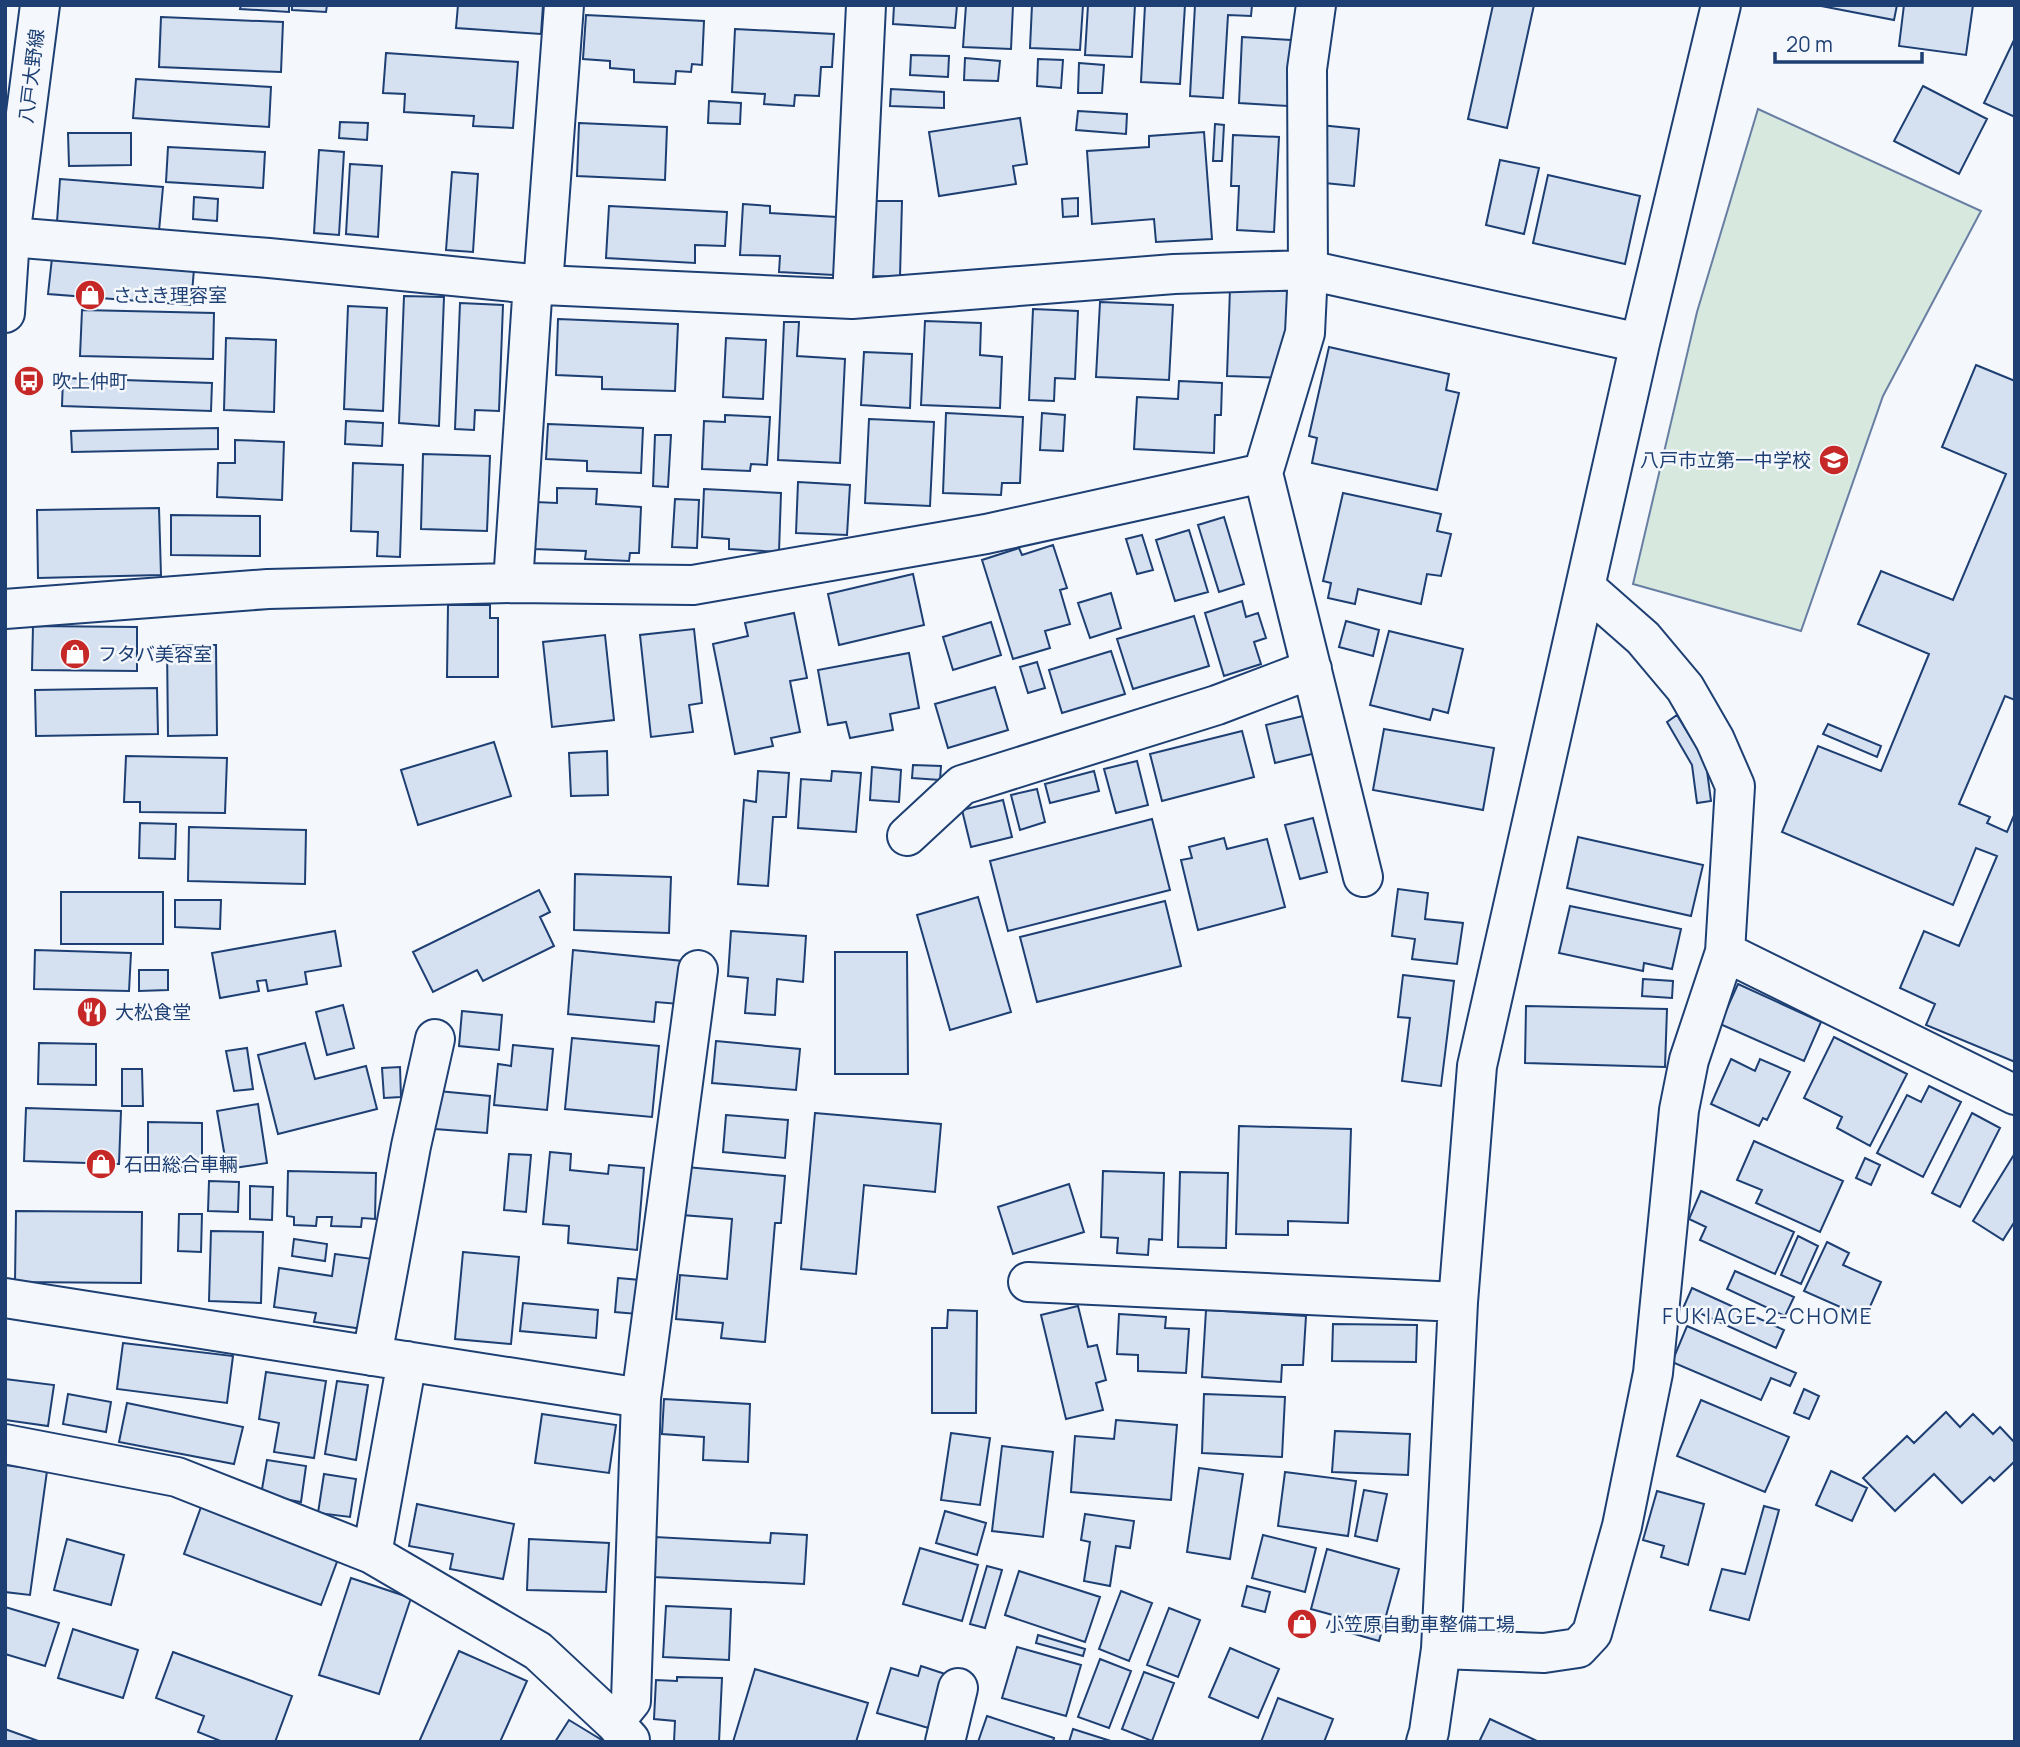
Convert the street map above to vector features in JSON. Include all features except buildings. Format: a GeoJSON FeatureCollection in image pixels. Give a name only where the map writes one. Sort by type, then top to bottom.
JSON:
{"type":"FeatureCollection","features":[{"type":"Feature","properties":{"kind":"street","name":"八戸大野線"},"geometry":{"type":"LineString","coordinates":[[5,313],[10,237],[40,5]]}},
{"type":"Feature","properties":{"kind":"street"},"geometry":{"type":"LineString","coordinates":[[513,583],[564,5]]}},
{"type":"Feature","properties":{"kind":"street"},"geometry":{"type":"LineString","coordinates":[[852,299],[866,5]]}},
{"type":"Feature","properties":{"kind":"street"},"geometry":{"type":"LineString","coordinates":[[1315,5],[1307,69],[1308,270],[1305,333],[1263,473],[1363,877]]}},
{"type":"Feature","properties":{"kind":"street"},"geometry":{"type":"LineString","coordinates":[[1426,1742],[1441,1649],[1458,1302],[1477,1066],[1640,343],[1721,5]]}},
{"type":"Feature","properties":{"kind":"street"},"geometry":{"type":"LineString","coordinates":[[10,237],[282,259],[538,284],[852,299],[1174,274],[1308,270],[1640,343]]}},
{"type":"Feature","properties":{"kind":"street"},"geometry":{"type":"LineString","coordinates":[[5,609],[268,589],[513,583],[693,585],[986,534],[1263,473]]}},
{"type":"Feature","properties":{"kind":"street"},"geometry":{"type":"LineString","coordinates":[[1441,1649],[1544,1653],[1577,1648],[1592,1633],[1622,1526],[1653,1373],[1679,1110],[1689,1059],[1725,952],[1735,786],[1715,740],[1685,688],[1643,638],[1585,587]]}},
{"type":"Feature","properties":{"kind":"street"},"geometry":{"type":"LineString","coordinates":[[906,836],[962,785],[1217,705],[1312,669]]}},
{"type":"Feature","properties":{"kind":"street"},"geometry":{"type":"LineString","coordinates":[[1725,952],[2015,1095]]}},
{"type":"Feature","properties":{"kind":"street"},"geometry":{"type":"LineString","coordinates":[[5,1444],[177,1477],[372,1554],[538,1651],[623,1732],[631,1701],[641,1398],[698,970]]}},
{"type":"Feature","properties":{"kind":"street"},"geometry":{"type":"LineString","coordinates":[[372,1554],[411,1146],[435,1039]]}},
{"type":"Feature","properties":{"kind":"street"},"geometry":{"type":"LineString","coordinates":[[1028,1282],[1458,1302]]}},
{"type":"Feature","properties":{"kind":"street"},"geometry":{"type":"LineString","coordinates":[[5,1298],[641,1398]]}},
{"type":"Feature","properties":{"kind":"street"},"geometry":{"type":"LineString","coordinates":[[945,1742],[958,1688]]}},
{"type":"Feature","properties":{"kind":"shaded area"},"geometry":{"type":"Polygon","coordinates":[[[1758,109],[1981,211],[1883,396],[1801,631],[1633,584],[1697,312],[1758,109]]]}},
{"type":"Feature","properties":{"kind":"place","name":"ささき理容室"},"geometry":{"type":"Point","coordinates":[90,295]}},
{"type":"Feature","properties":{"kind":"place","name":"吹上仲町"},"geometry":{"type":"Point","coordinates":[29,381]}},
{"type":"Feature","properties":{"kind":"place","name":"八戸市立第一中学校"},"geometry":{"type":"Point","coordinates":[1834,460]}},
{"type":"Feature","properties":{"kind":"place","name":"フタバ美容室"},"geometry":{"type":"Point","coordinates":[75,654]}},
{"type":"Feature","properties":{"kind":"place","name":"大松食堂"},"geometry":{"type":"Point","coordinates":[92,1012]}},
{"type":"Feature","properties":{"kind":"place","name":"石田総合車輛"},"geometry":{"type":"Point","coordinates":[101,1164]}},
{"type":"Feature","properties":{"kind":"place","name":"小笠原自動車整備工場"},"geometry":{"type":"Point","coordinates":[1302,1624]}},
{"type":"Feature","properties":{"kind":"district","name":"FUKIAGE 2-CHOME"},"geometry":{"type":"Point","coordinates":[1768,1316]}}]}
